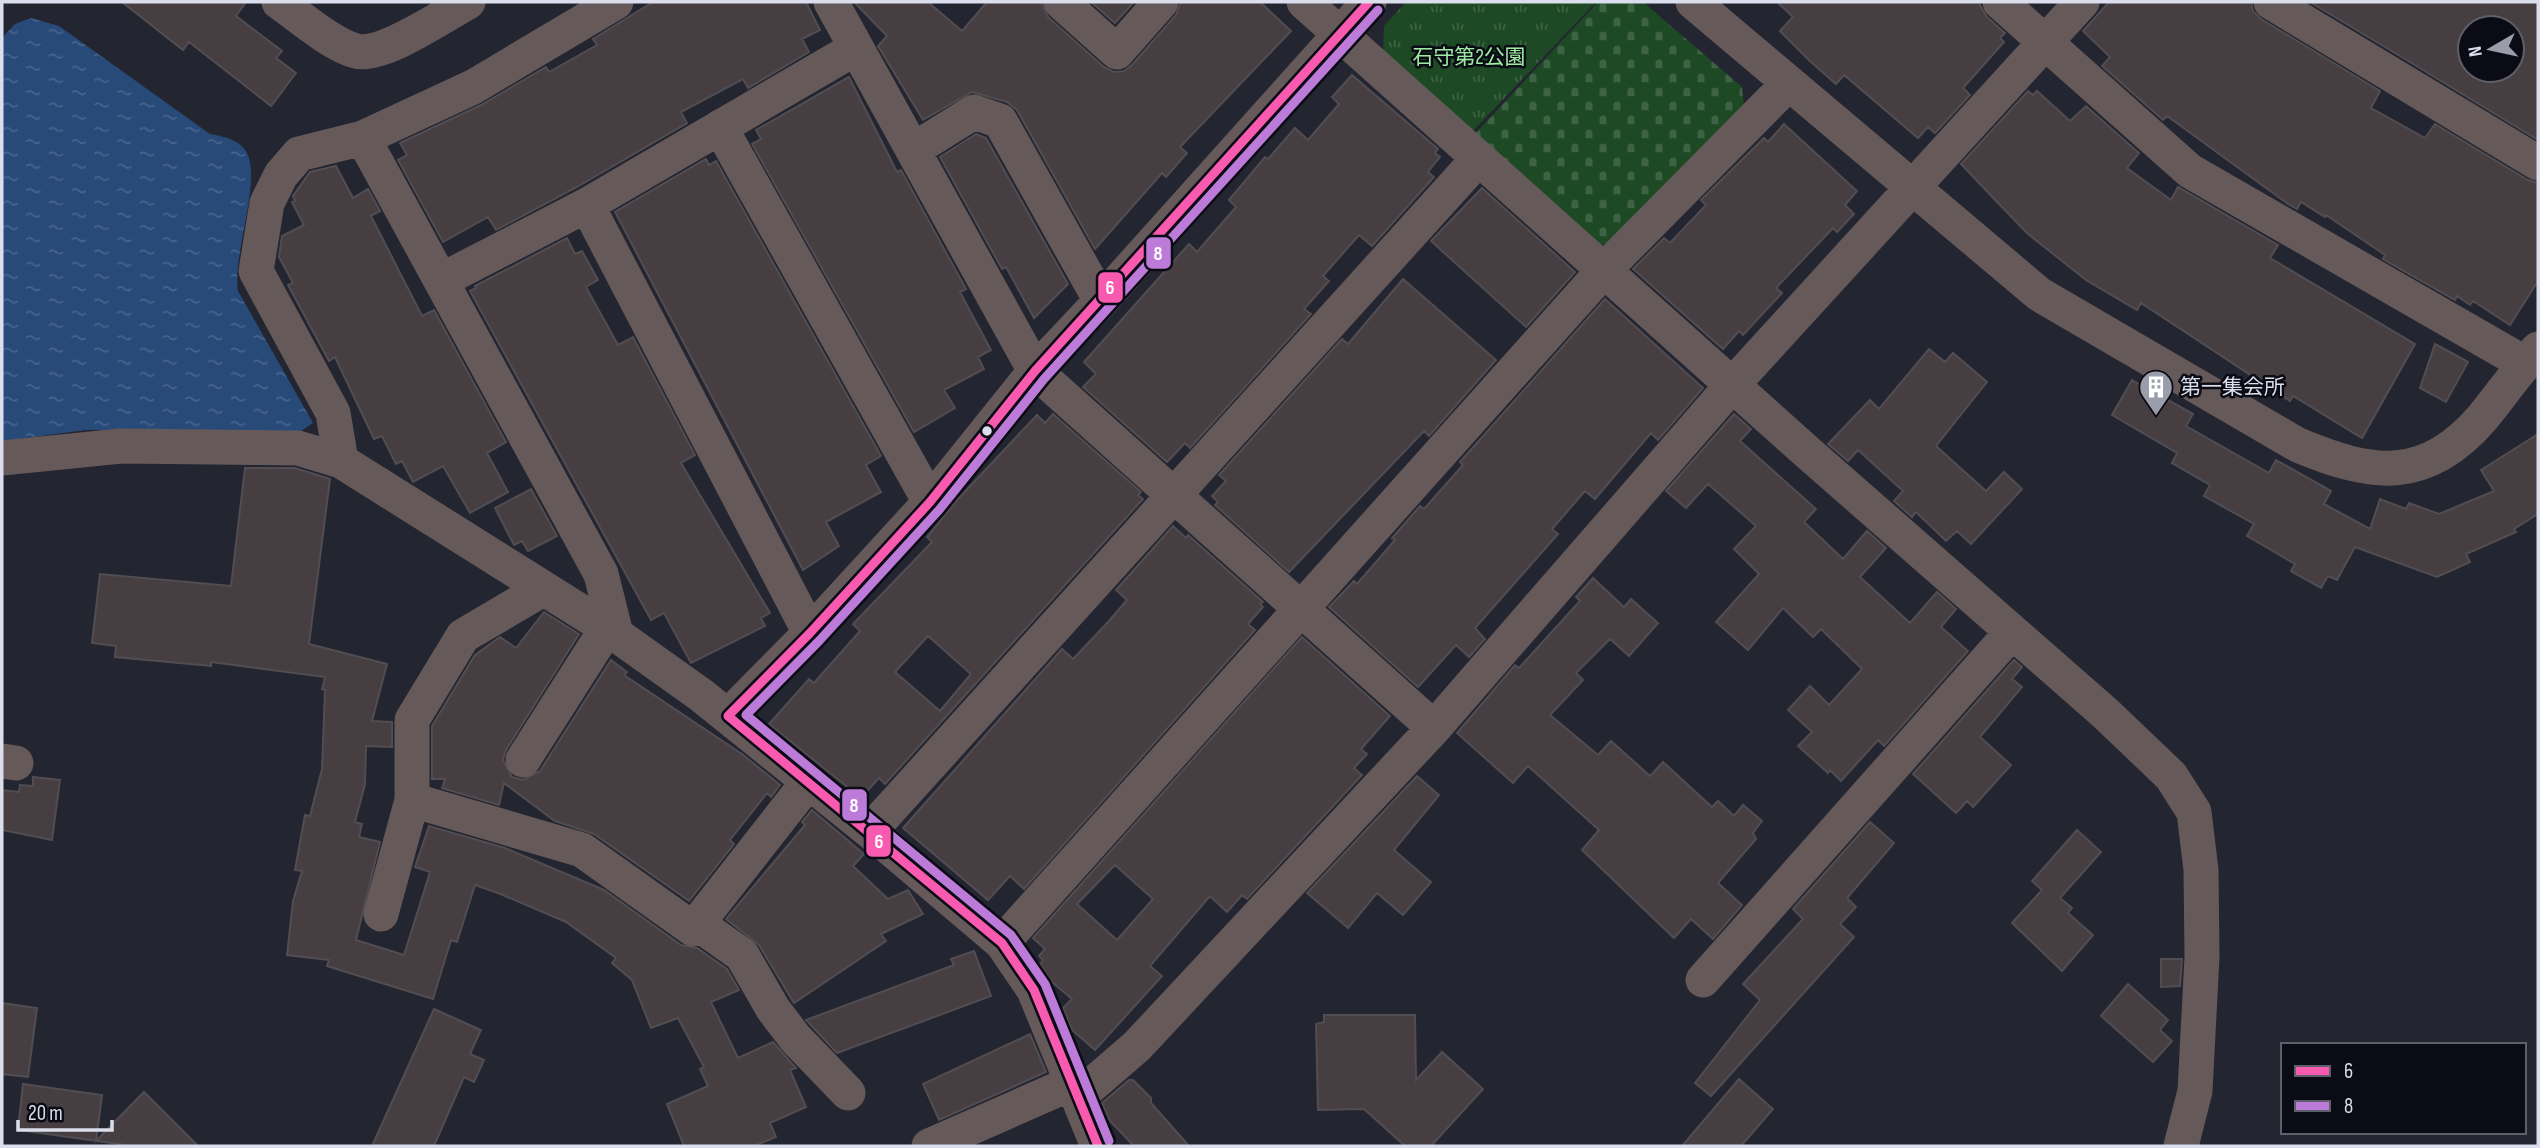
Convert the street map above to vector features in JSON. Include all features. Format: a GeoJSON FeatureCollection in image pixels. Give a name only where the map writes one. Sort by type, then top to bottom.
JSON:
{"type":"FeatureCollection","features":[{"type":"Feature","properties":{"kind":"street"},"geometry":{"type":"LineString","coordinates":[[279,2],[344,45],[355,51],[366,52],[401,39],[468,2]]}},
{"type":"Feature","properties":{"kind":"street"},"geometry":{"type":"LineString","coordinates":[[341,461],[333,413],[256,271],[267,203],[281,175],[299,154],[363,138],[473,87],[616,2]]}},
{"type":"Feature","properties":{"kind":"street"},"geometry":{"type":"LineString","coordinates":[[831,2],[1035,371],[1434,728]]}},
{"type":"Feature","properties":{"kind":"street"},"geometry":{"type":"LineString","coordinates":[[1061,2],[1117,52],[1161,2]]}},
{"type":"Feature","properties":{"kind":"street"},"geometry":{"type":"LineString","coordinates":[[1304,2],[2011,633],[2105,713],[2171,776],[2194,812],[2200,856],[2202,957],[2195,1091],[2181,1146]]}},
{"type":"Feature","properties":{"kind":"street"},"geometry":{"type":"LineString","coordinates":[[728,716],[810,633],[930,502],[1035,371],[1369,2]]}},
{"type":"Feature","properties":{"kind":"street"},"geometry":{"type":"LineString","coordinates":[[1693,2],[2039,294],[2298,445],[2339,462],[2384,471],[2417,463],[2460,441],[2483,417],[2531,356],[2190,171],[2000,2]]}},
{"type":"Feature","properties":{"kind":"street"},"geometry":{"type":"LineString","coordinates":[[929,1146],[1075,1090],[1137,1046],[1434,728],[1734,383],[2082,2]]}},
{"type":"Feature","properties":{"kind":"street"},"geometry":{"type":"LineString","coordinates":[[2271,2],[2538,163]]}},
{"type":"Feature","properties":{"kind":"street"},"geometry":{"type":"LineString","coordinates":[[442,280],[587,205],[856,48]]}},
{"type":"Feature","properties":{"kind":"street"},"geometry":{"type":"LineString","coordinates":[[1002,943],[1605,270],[1788,84]]}},
{"type":"Feature","properties":{"kind":"street"},"geometry":{"type":"LineString","coordinates":[[913,150],[974,111],[1000,121],[1101,301]]}},
{"type":"Feature","properties":{"kind":"street"},"geometry":{"type":"LineString","coordinates":[[720,127],[930,502]]}},
{"type":"Feature","properties":{"kind":"street"},"geometry":{"type":"LineString","coordinates":[[363,138],[601,574],[612,631],[523,760]]}},
{"type":"Feature","properties":{"kind":"street"},"geometry":{"type":"LineString","coordinates":[[870,831],[1479,158]]}},
{"type":"Feature","properties":{"kind":"street"},"geometry":{"type":"LineString","coordinates":[[587,205],[810,633]]}},
{"type":"Feature","properties":{"kind":"street"},"geometry":{"type":"LineString","coordinates":[[2,457],[121,446],[298,448],[341,461],[612,631],[728,716],[810,781],[1002,943],[1034,990],[1098,1146]]}},
{"type":"Feature","properties":{"kind":"street"},"geometry":{"type":"LineString","coordinates":[[381,915],[412,800],[412,720],[463,636],[543,589]]}},
{"type":"Feature","properties":{"kind":"street"},"geometry":{"type":"LineString","coordinates":[[1703,979],[2011,633]]}},
{"type":"Feature","properties":{"kind":"street"},"geometry":{"type":"LineString","coordinates":[[412,800],[582,850],[694,929],[810,781]]}},
{"type":"Feature","properties":{"kind":"street"},"geometry":{"type":"LineString","coordinates":[[698,923],[742,955],[773,1009],[795,1038],[848,1093]]}},
{"type":"Feature","properties":{"kind":"green space","name":"石守第2公園"},"geometry":{"type":"Polygon","coordinates":[[[1406,2],[1596,2],[1471,133],[1383,52],[1384,26],[1406,2]]]}},
{"type":"Feature","properties":{"kind":"green space"},"geometry":{"type":"Polygon","coordinates":[[[1598,2],[1643,2],[1742,87],[1744,107],[1611,243],[1599,245],[1474,135],[1598,2]]]}},
{"type":"Feature","properties":{"kind":"water"},"geometry":{"type":"Polygon","coordinates":[[[31,18],[59,26],[210,134],[234,141],[245,150],[250,162],[251,178],[239,257],[238,291],[313,423],[292,437],[238,430],[86,430],[2,441],[2,38],[15,24],[31,18]]]}},
{"type":"Feature","properties":{"kind":"building"},"geometry":{"type":"Polygon","coordinates":[[[122,2],[246,2],[236,16],[282,51],[276,58],[296,73],[271,106],[189,42],[183,50],[122,2]]]}},
{"type":"Feature","properties":{"kind":"building"},"geometry":{"type":"Polygon","coordinates":[[[653,2],[806,2],[820,30],[802,39],[809,52],[748,88],[743,79],[681,112],[687,123],[577,187],[496,230],[488,217],[443,242],[398,160],[407,155],[400,143],[481,105],[546,67],[549,72],[597,45],[593,39],[653,2]]]}},
{"type":"Feature","properties":{"kind":"building"},"geometry":{"type":"Polygon","coordinates":[[[854,2],[928,2],[962,31],[987,2],[1041,2],[1048,17],[1104,67],[1114,72],[1124,71],[1132,65],[1176,15],[1181,2],[1260,2],[1291,31],[1180,147],[1187,153],[1166,177],[1162,173],[1095,249],[1017,110],[1007,102],[972,92],[923,120],[878,46],[887,36],[854,2]]]}},
{"type":"Feature","properties":{"kind":"building"},"geometry":{"type":"Polygon","coordinates":[[[1091,2],[1134,2],[1115,23],[1091,2]]]}},
{"type":"Feature","properties":{"kind":"building"},"geometry":{"type":"Polygon","coordinates":[[[1777,2],[1978,2],[1987,17],[2005,33],[2000,38],[2004,42],[1963,88],[1970,95],[1935,133],[1928,127],[1918,138],[1844,75],[1836,84],[1811,62],[1780,31],[1793,17],[1777,2]]]}},
{"type":"Feature","properties":{"kind":"building"},"geometry":{"type":"Polygon","coordinates":[[[2109,2],[2251,2],[2253,11],[2261,19],[2380,91],[2371,108],[2425,138],[2435,124],[2528,180],[2538,183],[2538,281],[2510,325],[2473,301],[2470,305],[2457,296],[2455,300],[2383,259],[2385,255],[2326,215],[2325,217],[2301,202],[2297,209],[2288,204],[2167,116],[2163,120],[2102,66],[2110,57],[2083,31],[2109,2]]]}},
{"type":"Feature","properties":{"kind":"building"},"geometry":{"type":"Polygon","coordinates":[[[2310,2],[2538,2],[2538,140],[2310,2]]]}},
{"type":"Feature","properties":{"kind":"building"},"geometry":{"type":"Polygon","coordinates":[[[1352,75],[1438,149],[1435,153],[1440,157],[1428,172],[1434,177],[1372,246],[1359,235],[1323,276],[1329,281],[1304,309],[1311,314],[1190,448],[1185,443],[1167,462],[1083,387],[1096,374],[1084,362],[1189,244],[1197,252],[1236,207],[1229,200],[1265,157],[1268,159],[1295,128],[1308,140],[1339,104],[1332,97],[1352,75]]]}},
{"type":"Feature","properties":{"kind":"building"},"geometry":{"type":"Polygon","coordinates":[[[849,77],[897,172],[901,170],[966,289],[960,292],[991,350],[978,357],[984,369],[944,390],[955,408],[914,432],[752,144],[761,139],[756,130],[849,77]]]}},
{"type":"Feature","properties":{"kind":"building"},"geometry":{"type":"Polygon","coordinates":[[[2028,91],[2033,95],[2037,91],[2070,121],[2086,106],[2139,153],[2127,168],[2171,200],[2178,187],[2278,245],[2270,258],[2415,344],[2362,438],[2293,396],[2290,401],[2141,303],[2137,310],[2086,280],[2028,234],[1998,203],[1961,164],[2028,91]]]}},
{"type":"Feature","properties":{"kind":"building"},"geometry":{"type":"Polygon","coordinates":[[[1784,124],[1857,191],[1845,205],[1854,214],[1837,232],[1833,228],[1776,288],[1782,293],[1743,335],[1739,331],[1723,349],[1633,269],[1664,238],[1670,243],[1706,205],[1701,200],[1764,138],[1768,142],[1784,124]]]}},
{"type":"Feature","properties":{"kind":"building"},"geometry":{"type":"Polygon","coordinates":[[[976,134],[986,138],[1068,284],[1034,318],[1006,267],[1002,269],[940,157],[976,134]]]}},
{"type":"Feature","properties":{"kind":"building"},"geometry":{"type":"Polygon","coordinates":[[[706,159],[709,165],[716,161],[881,456],[866,465],[881,492],[826,522],[839,546],[803,570],[615,212],[706,159]]]}},
{"type":"Feature","properties":{"kind":"building"},"geometry":{"type":"Polygon","coordinates":[[[336,166],[353,198],[368,189],[380,211],[371,216],[422,316],[434,310],[506,442],[487,453],[508,492],[470,513],[443,466],[413,482],[402,461],[396,464],[382,436],[374,439],[335,357],[329,361],[288,285],[293,283],[279,257],[282,236],[304,225],[292,202],[295,201],[293,196],[310,172],[336,166]]]}},
{"type":"Feature","properties":{"kind":"building"},"geometry":{"type":"Polygon","coordinates":[[[1482,188],[1575,272],[1526,327],[1431,241],[1482,188]]]}},
{"type":"Feature","properties":{"kind":"building"},"geometry":{"type":"Polygon","coordinates":[[[567,238],[575,254],[582,251],[598,280],[586,287],[618,345],[633,337],[695,455],[681,463],[770,613],[761,618],[765,626],[691,663],[664,613],[651,620],[470,291],[567,238]]]}},
{"type":"Feature","properties":{"kind":"building"},"geometry":{"type":"Polygon","coordinates":[[[1403,279],[1496,360],[1429,436],[1424,431],[1289,572],[1215,505],[1218,502],[1212,496],[1226,481],[1219,475],[1342,339],[1348,344],[1403,279]]]}},
{"type":"Feature","properties":{"kind":"building"},"geometry":{"type":"Polygon","coordinates":[[[1605,299],[1703,388],[1658,440],[1651,433],[1595,499],[1585,491],[1552,529],[1558,534],[1475,628],[1485,639],[1469,657],[1456,645],[1418,687],[1329,607],[1354,581],[1357,584],[1395,540],[1392,538],[1420,506],[1424,509],[1463,465],[1460,462],[1605,299]]]}},
{"type":"Feature","properties":{"kind":"building"},"geometry":{"type":"Polygon","coordinates":[[[2435,344],[2468,362],[2446,402],[2420,388],[2435,344]]]}},
{"type":"Feature","properties":{"kind":"building"},"geometry":{"type":"Polygon","coordinates":[[[1929,349],[1945,362],[1953,353],[1987,382],[1936,446],[1986,491],[2004,472],[2022,489],[1971,544],[1957,531],[1946,541],[1916,512],[1912,517],[1894,501],[1903,491],[1858,450],[1848,461],[1828,444],[1870,400],[1879,409],[1929,349]]]}},
{"type":"Feature","properties":{"kind":"building"},"geometry":{"type":"Polygon","coordinates":[[[2132,380],[2193,414],[2186,426],[2269,473],[2276,460],[2331,491],[2324,504],[2370,529],[2380,499],[2406,509],[2409,503],[2439,514],[2494,491],[2481,470],[2538,434],[2538,514],[2514,529],[2516,532],[2466,554],[2470,562],[2437,577],[2355,547],[2337,580],[2328,576],[2321,588],[2291,571],[2295,564],[2247,536],[2254,524],[2204,496],[2210,485],[2172,463],[2177,453],[2112,415],[2132,380]]]}},
{"type":"Feature","properties":{"kind":"building"},"geometry":{"type":"Polygon","coordinates":[[[1053,414],[1141,492],[1138,495],[1143,499],[885,784],[879,778],[861,798],[769,724],[809,679],[814,683],[860,631],[853,624],[932,542],[927,537],[957,500],[1037,415],[1045,423],[1053,414]],[[928,636],[895,672],[940,711],[971,674],[928,636]]]}},
{"type":"Feature","properties":{"kind":"building"},"geometry":{"type":"Polygon","coordinates":[[[1734,414],[1751,429],[1740,441],[1816,509],[1804,522],[1843,559],[1867,531],[1886,548],[1860,577],[1910,623],[1937,592],[1956,609],[1941,627],[1968,651],[1884,746],[1878,740],[1841,781],[1798,746],[1812,732],[1788,710],[1810,686],[1829,705],[1862,669],[1821,629],[1813,637],[1783,608],[1748,650],[1716,622],[1759,574],[1734,549],[1756,526],[1708,484],[1686,508],[1666,491],[1734,414]]]}},
{"type":"Feature","properties":{"kind":"building"},"geometry":{"type":"Polygon","coordinates":[[[245,468],[295,468],[330,479],[309,644],[387,664],[372,721],[392,722],[392,747],[366,746],[365,784],[355,822],[362,824],[359,837],[380,842],[356,940],[404,955],[430,872],[415,867],[429,826],[505,848],[604,890],[681,945],[697,948],[727,969],[739,990],[711,1002],[738,1058],[773,1042],[796,1068],[790,1070],[806,1107],[770,1123],[776,1137],[754,1146],[684,1146],[667,1104],[708,1086],[700,1069],[704,1067],[678,1018],[651,1028],[632,980],[612,963],[616,958],[566,922],[498,893],[475,885],[457,942],[451,940],[433,999],[327,966],[329,960],[287,955],[293,901],[302,871],[295,870],[305,815],[310,816],[322,769],[325,690],[322,689],[325,677],[211,662],[211,666],[115,657],[116,646],[92,643],[100,574],[231,586],[245,468]]]}},
{"type":"Feature","properties":{"kind":"building"},"geometry":{"type":"Polygon","coordinates":[[[531,489],[557,536],[528,551],[522,541],[514,545],[495,508],[531,489]]]}},
{"type":"Feature","properties":{"kind":"building"},"geometry":{"type":"Polygon","coordinates":[[[1173,526],[1186,538],[1188,535],[1263,602],[1260,604],[1263,607],[1248,624],[1255,630],[1024,889],[1010,876],[988,900],[903,828],[1062,649],[1073,659],[1109,621],[1127,600],[1116,590],[1173,526]]]}},
{"type":"Feature","properties":{"kind":"building"},"geometry":{"type":"Polygon","coordinates":[[[1593,578],[1624,607],[1631,599],[1658,623],[1629,656],[1610,639],[1576,673],[1583,680],[1550,715],[1598,755],[1611,741],[1650,776],[1663,762],[1712,807],[1718,801],[1734,816],[1743,805],[1762,821],[1753,833],[1756,839],[1718,883],[1742,905],[1713,939],[1691,919],[1674,938],[1582,850],[1599,830],[1528,766],[1513,783],[1457,733],[1515,665],[1519,668],[1580,601],[1576,597],[1593,578]]]}},
{"type":"Feature","properties":{"kind":"building"},"geometry":{"type":"Polygon","coordinates":[[[544,612],[579,634],[506,750],[503,760],[512,777],[523,780],[540,771],[611,660],[627,672],[624,675],[742,754],[780,785],[771,797],[767,793],[730,840],[734,844],[689,901],[594,834],[555,821],[504,783],[499,805],[442,788],[445,779],[432,779],[432,726],[475,655],[500,637],[516,648],[544,612]]]}},
{"type":"Feature","properties":{"kind":"building"},"geometry":{"type":"Polygon","coordinates":[[[1302,637],[1390,716],[1361,749],[1367,754],[1354,768],[1362,775],[1247,899],[1242,895],[1227,912],[1210,896],[1150,966],[1162,976],[1095,1050],[1072,1030],[1063,1008],[1072,999],[1052,982],[1040,964],[1043,960],[1039,956],[1045,949],[1033,938],[1302,637]],[[1115,865],[1077,904],[1117,940],[1153,899],[1115,865]]]}},
{"type":"Feature","properties":{"kind":"building"},"geometry":{"type":"Polygon","coordinates":[[[2014,660],[2022,667],[2012,679],[2022,687],[1980,737],[2011,765],[1973,807],[1967,801],[1956,813],[1913,774],[2014,660]]]}},
{"type":"Feature","properties":{"kind":"building"},"geometry":{"type":"Polygon","coordinates":[[[1417,776],[1439,795],[1394,850],[1431,882],[1403,915],[1377,893],[1348,928],[1307,893],[1417,776]]]}},
{"type":"Feature","properties":{"kind":"building"},"geometry":{"type":"Polygon","coordinates":[[[33,777],[60,780],[52,840],[2,830],[2,790],[19,792],[20,785],[33,786],[33,777]]]}},
{"type":"Feature","properties":{"kind":"building"},"geometry":{"type":"Polygon","coordinates":[[[812,810],[864,854],[853,866],[888,899],[908,890],[923,914],[881,934],[886,941],[794,1003],[759,945],[726,919],[805,825],[802,822],[812,810]]]}},
{"type":"Feature","properties":{"kind":"building"},"geometry":{"type":"Polygon","coordinates":[[[1870,822],[1894,843],[1847,898],[1856,907],[1840,924],[1854,937],[1711,1096],[1695,1083],[1760,1000],[1743,984],[1803,919],[1793,909],[1870,822]]]}},
{"type":"Feature","properties":{"kind":"building"},"geometry":{"type":"Polygon","coordinates":[[[2077,830],[2101,852],[2060,898],[2072,908],[2068,913],[2093,935],[2062,971],[2012,923],[2042,890],[2032,881],[2077,830]]]}},
{"type":"Feature","properties":{"kind":"building"},"geometry":{"type":"Polygon","coordinates":[[[974,951],[991,996],[837,1053],[806,1020],[954,965],[951,959],[974,951]]]}},
{"type":"Feature","properties":{"kind":"building"},"geometry":{"type":"Polygon","coordinates":[[[2161,959],[2182,959],[2180,986],[2161,987],[2161,959]]]}},
{"type":"Feature","properties":{"kind":"building"},"geometry":{"type":"Polygon","coordinates":[[[2128,984],[2168,1020],[2160,1030],[2172,1041],[2153,1062],[2101,1016],[2128,984]]]}},
{"type":"Feature","properties":{"kind":"building"},"geometry":{"type":"Polygon","coordinates":[[[2,1003],[37,1008],[28,1077],[2,1074],[2,1003]]]}},
{"type":"Feature","properties":{"kind":"building"},"geometry":{"type":"Polygon","coordinates":[[[434,1009],[481,1030],[470,1054],[484,1060],[474,1082],[464,1077],[434,1146],[372,1146],[434,1009]]]}},
{"type":"Feature","properties":{"kind":"building"},"geometry":{"type":"Polygon","coordinates":[[[1324,1015],[1415,1015],[1416,1080],[1442,1052],[1483,1089],[1431,1146],[1405,1146],[1364,1109],[1318,1110],[1316,1024],[1324,1022],[1324,1015]]]}},
{"type":"Feature","properties":{"kind":"building"},"geometry":{"type":"Polygon","coordinates":[[[1030,1034],[1046,1072],[939,1120],[923,1084],[1030,1034]]]}},
{"type":"Feature","properties":{"kind":"building"},"geometry":{"type":"Polygon","coordinates":[[[1739,1079],[1773,1109],[1741,1146],[1682,1146],[1739,1079]]]}},
{"type":"Feature","properties":{"kind":"building"},"geometry":{"type":"Polygon","coordinates":[[[1129,1080],[1133,1080],[1151,1098],[1151,1103],[1189,1146],[1134,1146],[1110,1121],[1102,1103],[1129,1080]]]}},
{"type":"Feature","properties":{"kind":"building"},"geometry":{"type":"Polygon","coordinates":[[[23,1084],[102,1095],[96,1141],[18,1130],[23,1084]]]}},
{"type":"Feature","properties":{"kind":"building"},"geometry":{"type":"Polygon","coordinates":[[[144,1092],[198,1146],[133,1146],[96,1141],[144,1092]]]}},
{"type":"Feature","properties":{"kind":"transit line","name":"6"},"geometry":{"type":"LineString","coordinates":[[1098,1146],[1034,990],[1002,943],[728,716],[810,633],[930,502],[1035,371],[1369,2]]}},
{"type":"Feature","properties":{"kind":"transit line","name":"8"},"geometry":{"type":"LineString","coordinates":[[1109,1141],[1045,984],[1011,935],[746,715],[819,641],[939,510],[1044,379],[1378,10]]}},
{"type":"Feature","properties":{"kind":"place","name":"第一集会所"},"geometry":{"type":"Point","coordinates":[2156,417]}}]}
